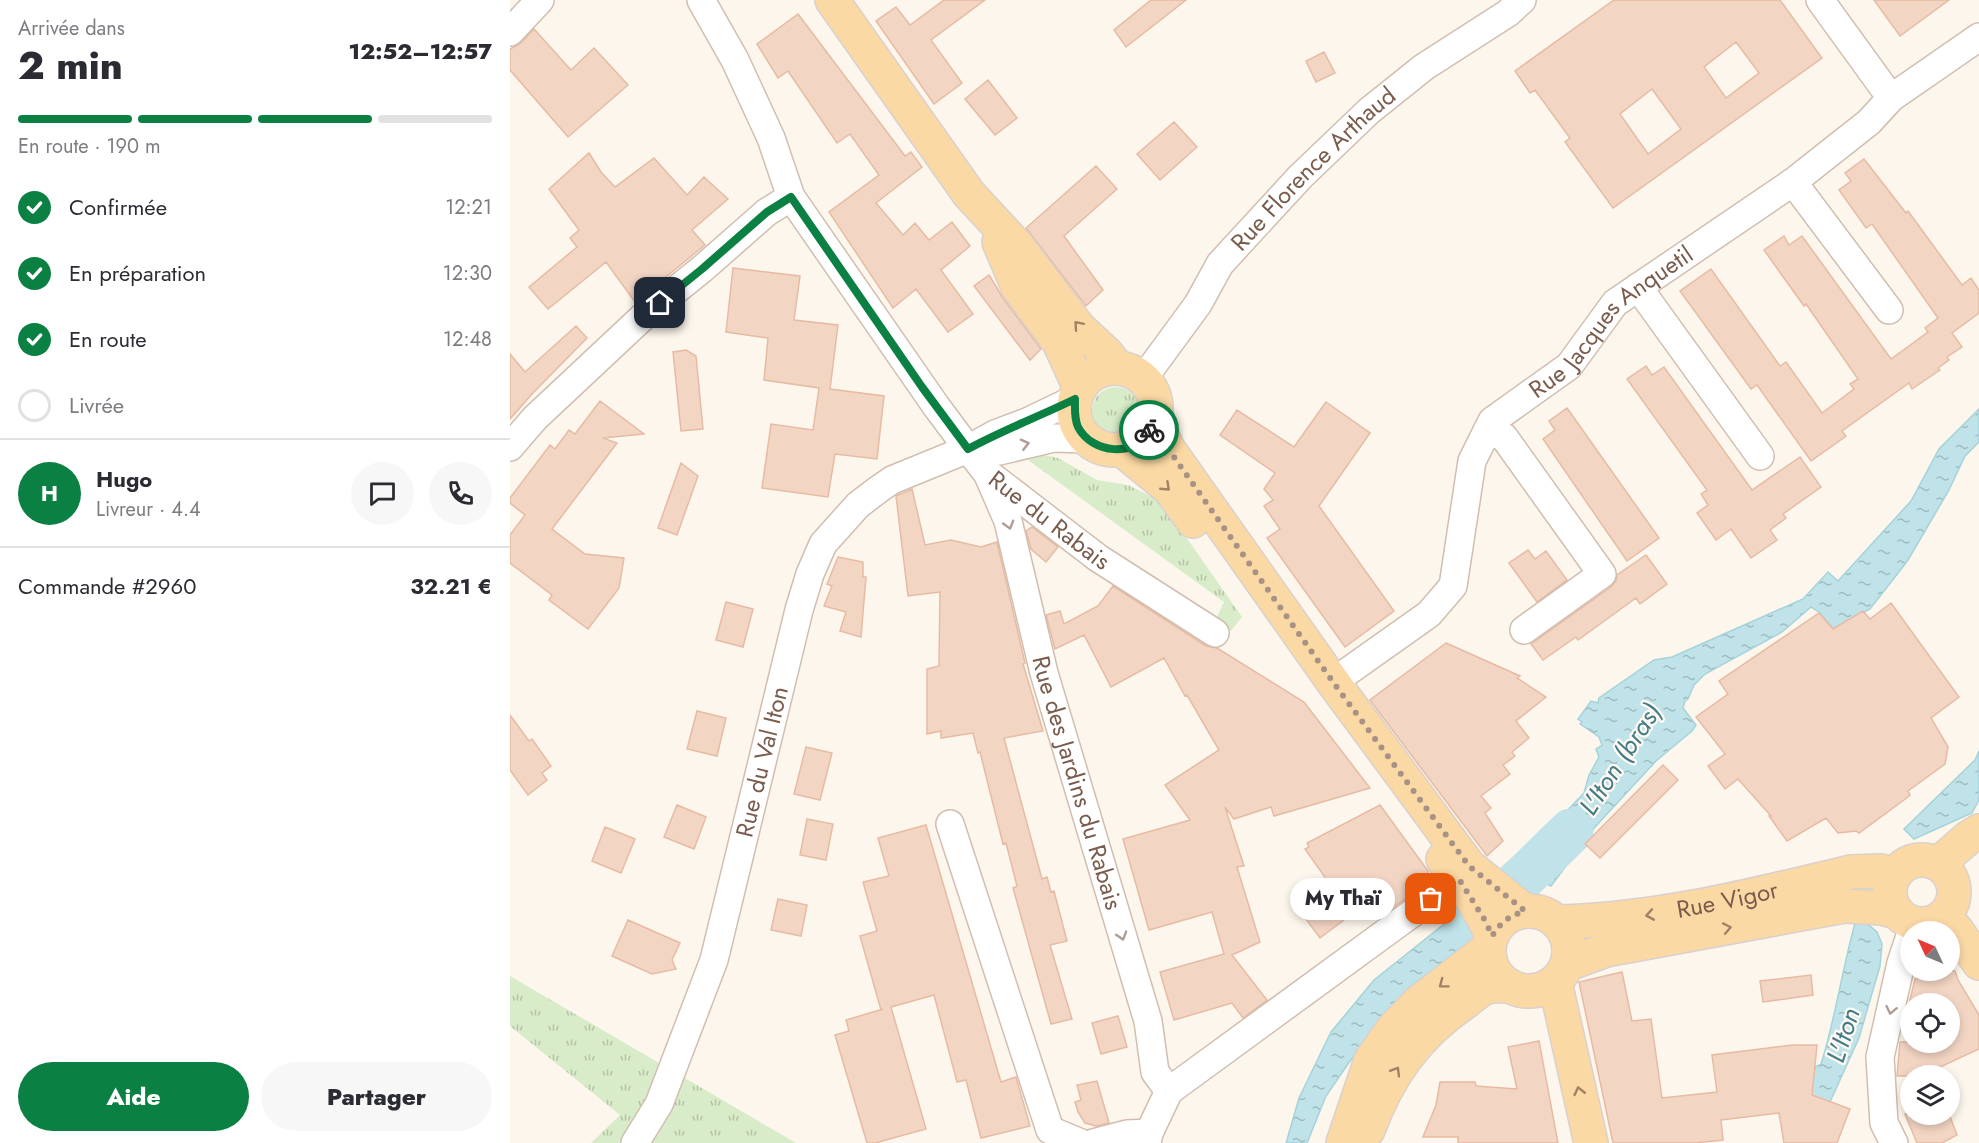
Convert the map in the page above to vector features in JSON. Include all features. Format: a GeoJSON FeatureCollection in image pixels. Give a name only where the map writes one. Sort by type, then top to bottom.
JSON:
{"type":"FeatureCollection","features":[{"type":"Feature","properties":{"kind":"main road"},"geometry":{"type":"LineString","coordinates":[[832,0],[969,194],[1018,247],[1079,328],[1106,354],[1131,374],[1152,391],[1156,406],[1154,420],[1147,434],[1135,444],[1121,449],[1103,448],[1087,439],[1078,427],[1074,413],[1078,394],[1090,377],[1103,370],[1131,374]]}},
{"type":"Feature","properties":{"kind":"main road"},"geometry":{"type":"LineString","coordinates":[[990,218],[1018,287],[1059,342],[1078,394]]}},
{"type":"Feature","properties":{"kind":"main road"},"geometry":{"type":"LineString","coordinates":[[1154,420],[1169,450],[1333,682],[1465,879],[1489,936],[1490,960],[1494,970],[1510,986]]}},
{"type":"Feature","properties":{"kind":"main road"},"geometry":{"type":"LineString","coordinates":[[1121,449],[1170,489],[1465,879],[1518,906],[1543,913],[1558,922],[1569,942],[1562,973],[1591,1143]]}},
{"type":"Feature","properties":{"kind":"main road"},"geometry":{"type":"LineString","coordinates":[[1875,872],[1890,893],[1892,903],[1910,921],[1954,898],[1954,888],[1946,870],[1938,864],[1979,831]]}},
{"type":"Feature","properties":{"kind":"main road","name":"Rue Vigor"},"geometry":{"type":"LineString","coordinates":[[1558,922],[1602,921],[1644,916],[1875,872],[1919,860],[1938,864]]}},
{"type":"Feature","properties":{"kind":"main road"},"geometry":{"type":"LineString","coordinates":[[1343,1143],[1371,1060],[1393,1029],[1518,906]]}},
{"type":"Feature","properties":{"kind":"main road","name":"Rue Vigor"},"geometry":{"type":"LineString","coordinates":[[1562,973],[1606,950],[1849,906],[1910,921]]}},
{"type":"Feature","properties":{"kind":"main road"},"geometry":{"type":"LineString","coordinates":[[1960,935],[1979,963]]}},
{"type":"Feature","properties":{"kind":"main road"},"geometry":{"type":"LineString","coordinates":[[1363,1143],[1380,1098],[1402,1061],[1449,1013],[1488,987],[1510,986],[1526,991],[1541,989],[1562,973]]}},
{"type":"Feature","properties":{"kind":"street","name":"Rue du Rabais"},"geometry":{"type":"LineString","coordinates":[[701,0],[735,60],[771,138],[791,197],[922,387],[968,449],[987,472],[1098,558],[1215,633]]}},
{"type":"Feature","properties":{"kind":"street","name":"Rue Florence Arthaud"},"geometry":{"type":"LineString","coordinates":[[1131,374],[1198,304],[1220,264],[1300,177],[1370,111],[1424,67],[1508,13],[1522,0]]}},
{"type":"Feature","properties":{"kind":"street"},"geometry":{"type":"LineString","coordinates":[[1820,0],[1891,98]]}},
{"type":"Feature","properties":{"kind":"street","name":"Rue Jacques Anquetil"},"geometry":{"type":"LineString","coordinates":[[1333,682],[1429,614],[1453,586],[1472,461],[1492,421],[1569,366],[1615,303],[1793,182],[1869,122],[1891,98],[1979,37]]}},
{"type":"Feature","properties":{"kind":"street"},"geometry":{"type":"LineString","coordinates":[[1793,182],[1889,310]]}},
{"type":"Feature","properties":{"kind":"street"},"geometry":{"type":"LineString","coordinates":[[510,447],[535,418],[646,314],[767,212],[791,197]]}},
{"type":"Feature","properties":{"kind":"street"},"geometry":{"type":"LineString","coordinates":[[1638,287],[1760,456]]}},
{"type":"Feature","properties":{"kind":"street","name":"Rue du Val Iton"},"geometry":{"type":"LineString","coordinates":[[635,1143],[659,1104],[714,960],[799,610],[810,574],[823,544],[858,505],[892,480],[1027,422],[1078,394]]}},
{"type":"Feature","properties":{"kind":"street"},"geometry":{"type":"LineString","coordinates":[[1487,431],[1504,437],[1602,574],[1524,630]]}},
{"type":"Feature","properties":{"kind":"street","name":"Rue du Val Iton"},"geometry":{"type":"LineString","coordinates":[[968,449],[999,451],[1054,438],[1087,439]]}},
{"type":"Feature","properties":{"kind":"street","name":"Rue des Jardins du Rabais"},"geometry":{"type":"LineString","coordinates":[[987,472],[1008,521],[1044,673],[1148,1021],[1155,1072],[1169,1091]]}},
{"type":"Feature","properties":{"kind":"street"},"geometry":{"type":"LineString","coordinates":[[950,824],[1050,1130],[1081,1143]]}},
{"type":"Feature","properties":{"kind":"street"},"geometry":{"type":"LineString","coordinates":[[1093,1143],[1127,1134],[1148,1138],[1169,1091],[1465,879]]}},
{"type":"Feature","properties":{"kind":"street"},"geometry":{"type":"LineString","coordinates":[[1894,1143],[1884,1123],[1880,1057],[1900,967]]}},
{"type":"Feature","properties":{"kind":"green space"},"geometry":{"type":"Polygon","coordinates":[[[1116,387],[1133,394],[1140,411],[1133,428],[1116,435],[1099,428],[1092,411],[1099,394],[1116,387]]]}},
{"type":"Feature","properties":{"kind":"green space"},"geometry":{"type":"Polygon","coordinates":[[[1044,455],[1058,458],[1097,480],[1128,485],[1155,498],[1172,517],[1242,617],[1231,631],[1215,621],[1224,602],[1028,460],[1044,455]]]}},
{"type":"Feature","properties":{"kind":"green space"},"geometry":{"type":"Polygon","coordinates":[[[510,976],[796,1143],[591,1143],[620,1115],[510,1026],[510,976]]]}},
{"type":"Feature","properties":{"kind":"water"},"geometry":{"type":"Polygon","coordinates":[[[1979,409],[1979,442],[1965,456],[1949,490],[1908,560],[1870,609],[1833,629],[1820,613],[1811,607],[1782,632],[1705,674],[1694,685],[1683,708],[1696,725],[1692,731],[1656,761],[1595,827],[1551,886],[1511,867],[1516,855],[1552,833],[1563,815],[1584,793],[1589,775],[1599,757],[1596,749],[1602,745],[1599,737],[1580,724],[1582,722],[1578,719],[1591,701],[1598,703],[1599,698],[1654,660],[1672,657],[1803,599],[1828,572],[1838,581],[1911,501],[1939,449],[1979,409]]]}},
{"type":"Feature","properties":{"kind":"water"},"geometry":{"type":"Polygon","coordinates":[[[1979,751],[1979,800],[1972,813],[1914,839],[1904,829],[1975,760],[1979,751]]]}},
{"type":"Feature","properties":{"kind":"water"},"geometry":{"type":"Polygon","coordinates":[[[1463,909],[1474,942],[1395,1009],[1350,1061],[1326,1096],[1307,1143],[1286,1143],[1299,1098],[1331,1032],[1374,980],[1463,909]]]}},
{"type":"Feature","properties":{"kind":"water","name":"L'Iton"},"geometry":{"type":"Polygon","coordinates":[[[1856,920],[1865,922],[1877,932],[1882,944],[1880,966],[1859,1038],[1824,1115],[1804,1135],[1815,1067],[1821,1064],[1856,920]]]}},
{"type":"Feature","properties":{"kind":"building"},"geometry":{"type":"Polygon","coordinates":[[[944,0],[985,0],[931,40],[962,83],[934,104],[876,21],[896,7],[910,25],[944,0]]]}},
{"type":"Feature","properties":{"kind":"building"},"geometry":{"type":"Polygon","coordinates":[[[1151,0],[1186,0],[1126,47],[1114,30],[1151,0]]]}},
{"type":"Feature","properties":{"kind":"building"},"geometry":{"type":"Polygon","coordinates":[[[1614,0],[1780,0],[1822,58],[1613,208],[1565,142],[1570,138],[1535,90],[1530,93],[1515,71],[1614,0]],[[1736,42],[1704,67],[1726,98],[1759,73],[1736,42]],[[1652,89],[1620,114],[1648,154],[1681,129],[1652,89]]]}},
{"type":"Feature","properties":{"kind":"building"},"geometry":{"type":"Polygon","coordinates":[[[1874,0],[1949,0],[1900,36],[1874,0]]]}},
{"type":"Feature","properties":{"kind":"building"},"geometry":{"type":"Polygon","coordinates":[[[798,14],[905,156],[911,152],[922,167],[876,203],[903,235],[915,223],[929,240],[952,222],[970,246],[941,270],[973,314],[948,332],[916,289],[893,308],[829,212],[879,175],[850,134],[837,143],[788,71],[778,78],[757,44],[798,14]]]}},
{"type":"Feature","properties":{"kind":"building"},"geometry":{"type":"Polygon","coordinates":[[[534,29],[571,70],[594,48],[628,85],[568,137],[510,70],[510,49],[521,43],[534,29]]]}},
{"type":"Feature","properties":{"kind":"building"},"geometry":{"type":"Polygon","coordinates":[[[1324,52],[1335,73],[1316,82],[1306,61],[1324,52]]]}},
{"type":"Feature","properties":{"kind":"building"},"geometry":{"type":"Polygon","coordinates":[[[988,80],[1017,118],[995,135],[965,99],[988,80]]]}},
{"type":"Feature","properties":{"kind":"building"},"geometry":{"type":"Polygon","coordinates":[[[1174,122],[1197,147],[1160,180],[1137,154],[1174,122]]]}},
{"type":"Feature","properties":{"kind":"building"},"geometry":{"type":"Polygon","coordinates":[[[589,153],[601,172],[615,187],[654,158],[687,195],[704,177],[728,199],[692,230],[705,245],[635,302],[606,262],[548,309],[529,287],[577,247],[570,238],[579,230],[549,189],[589,153]]]}},
{"type":"Feature","properties":{"kind":"building"},"geometry":{"type":"Polygon","coordinates":[[[1864,159],[1906,213],[1908,211],[1962,285],[1971,278],[1979,290],[1979,313],[1952,333],[1962,347],[1947,357],[1949,360],[1938,368],[1940,370],[1912,389],[1909,383],[1842,431],[1846,436],[1811,461],[1757,385],[1751,389],[1680,291],[1711,269],[1780,366],[1786,362],[1822,413],[1854,389],[1850,384],[1858,379],[1806,304],[1804,306],[1764,250],[1784,236],[1789,245],[1802,236],[1891,359],[1928,332],[1925,328],[1938,318],[1872,224],[1866,228],[1839,190],[1851,181],[1845,173],[1864,159]]]}},
{"type":"Feature","properties":{"kind":"building"},"geometry":{"type":"Polygon","coordinates":[[[1096,166],[1117,189],[1064,236],[1103,290],[1086,306],[1026,228],[1096,166]]]}},
{"type":"Feature","properties":{"kind":"building"},"geometry":{"type":"Polygon","coordinates":[[[733,268],[800,276],[794,320],[838,325],[830,389],[884,396],[877,459],[835,454],[828,497],[762,488],[771,424],[813,430],[819,388],[764,380],[768,338],[726,332],[733,268]]]}},
{"type":"Feature","properties":{"kind":"building"},"geometry":{"type":"Polygon","coordinates":[[[989,275],[1041,349],[1030,360],[974,286],[989,275]]]}},
{"type":"Feature","properties":{"kind":"building"},"geometry":{"type":"Polygon","coordinates":[[[576,326],[587,338],[510,419],[510,354],[525,372],[576,326]]]}},
{"type":"Feature","properties":{"kind":"building"},"geometry":{"type":"Polygon","coordinates":[[[686,350],[696,356],[703,429],[681,431],[673,352],[686,350]]]}},
{"type":"Feature","properties":{"kind":"building"},"geometry":{"type":"Polygon","coordinates":[[[1646,366],[1652,375],[1664,367],[1752,490],[1800,457],[1821,487],[1783,514],[1786,518],[1770,530],[1777,540],[1751,558],[1731,529],[1716,540],[1697,513],[1708,505],[1701,494],[1707,490],[1627,379],[1646,366]]]}},
{"type":"Feature","properties":{"kind":"building"},"geometry":{"type":"Polygon","coordinates":[[[600,401],[644,434],[603,438],[617,443],[552,529],[585,554],[624,558],[619,588],[588,629],[549,600],[552,595],[510,563],[510,535],[525,515],[510,503],[510,498],[550,445],[555,449],[569,430],[575,434],[600,401]]]}},
{"type":"Feature","properties":{"kind":"building"},"geometry":{"type":"Polygon","coordinates":[[[1326,402],[1370,433],[1319,506],[1394,611],[1345,647],[1267,538],[1280,529],[1264,506],[1273,500],[1264,489],[1275,473],[1220,435],[1237,410],[1294,447],[1326,402]]]}},
{"type":"Feature","properties":{"kind":"building"},"geometry":{"type":"Polygon","coordinates":[[[1567,408],[1659,538],[1627,561],[1543,439],[1555,430],[1549,421],[1567,408]]]}},
{"type":"Feature","properties":{"kind":"building"},"geometry":{"type":"Polygon","coordinates":[[[681,463],[698,476],[677,535],[658,528],[681,463]]]}},
{"type":"Feature","properties":{"kind":"building"},"geometry":{"type":"Polygon","coordinates":[[[912,489],[925,545],[951,540],[981,547],[997,542],[1025,663],[1023,664],[1043,731],[1004,738],[1042,879],[1047,877],[1051,892],[1054,891],[1067,941],[1050,945],[1072,1019],[1051,1024],[1013,888],[1017,886],[1006,843],[1003,844],[980,752],[978,753],[973,733],[941,738],[941,731],[927,734],[927,669],[939,666],[940,592],[908,596],[896,496],[912,489]]]}},
{"type":"Feature","properties":{"kind":"building"},"geometry":{"type":"Polygon","coordinates":[[[1032,527],[1058,547],[1046,562],[1031,549],[1026,531],[1032,527]]]}},
{"type":"Feature","properties":{"kind":"building"},"geometry":{"type":"Polygon","coordinates":[[[1528,550],[1535,559],[1546,551],[1567,580],[1537,602],[1509,563],[1528,550]]]}},
{"type":"Feature","properties":{"kind":"building"},"geometry":{"type":"Polygon","coordinates":[[[1646,555],[1667,584],[1640,604],[1636,598],[1578,640],[1576,637],[1543,660],[1531,644],[1611,587],[1617,575],[1646,555]]]}},
{"type":"Feature","properties":{"kind":"building"},"geometry":{"type":"Polygon","coordinates":[[[838,557],[863,562],[863,577],[866,577],[861,637],[840,631],[846,612],[824,606],[832,586],[827,584],[838,557]]]}},
{"type":"Feature","properties":{"kind":"building"},"geometry":{"type":"Polygon","coordinates":[[[1113,586],[1206,646],[1217,648],[1304,702],[1370,788],[1274,816],[1271,807],[1234,819],[1225,807],[1244,866],[1237,867],[1260,942],[1232,955],[1267,1000],[1243,1018],[1232,1003],[1174,1020],[1160,972],[1224,954],[1212,912],[1149,930],[1123,839],[1190,820],[1165,785],[1219,750],[1164,658],[1111,687],[1084,635],[1055,649],[1046,615],[1060,611],[1064,624],[1098,606],[1113,586]]]}},
{"type":"Feature","properties":{"kind":"building"},"geometry":{"type":"Polygon","coordinates":[[[726,602],[753,609],[743,647],[716,640],[726,602]]]}},
{"type":"Feature","properties":{"kind":"building"},"geometry":{"type":"Polygon","coordinates":[[[1891,603],[1959,697],[1931,718],[1948,747],[1945,764],[1908,791],[1910,795],[1904,800],[1859,833],[1856,831],[1838,833],[1826,818],[1787,841],[1769,816],[1771,816],[1738,779],[1725,789],[1708,766],[1725,754],[1696,717],[1728,694],[1719,681],[1819,613],[1833,629],[1863,611],[1870,619],[1891,603]]]}},
{"type":"Feature","properties":{"kind":"building"},"geometry":{"type":"Polygon","coordinates":[[[1446,643],[1520,676],[1517,678],[1546,697],[1516,721],[1529,738],[1512,752],[1515,756],[1503,765],[1510,774],[1481,796],[1491,808],[1485,813],[1503,841],[1487,856],[1370,700],[1446,643]]]}},
{"type":"Feature","properties":{"kind":"building"},"geometry":{"type":"Polygon","coordinates":[[[697,711],[726,718],[717,756],[687,749],[697,711]]]}},
{"type":"Feature","properties":{"kind":"building"},"geometry":{"type":"Polygon","coordinates":[[[510,715],[529,741],[532,739],[551,766],[542,773],[547,780],[528,795],[510,770],[510,715]]]}},
{"type":"Feature","properties":{"kind":"building"},"geometry":{"type":"Polygon","coordinates":[[[806,747],[832,753],[820,800],[794,794],[806,747]]]}},
{"type":"Feature","properties":{"kind":"building"},"geometry":{"type":"Polygon","coordinates":[[[1663,765],[1678,780],[1600,858],[1585,844],[1663,765]]]}},
{"type":"Feature","properties":{"kind":"building"},"geometry":{"type":"Polygon","coordinates":[[[677,805],[706,817],[694,849],[664,837],[677,805]]]}},
{"type":"Feature","properties":{"kind":"building"},"geometry":{"type":"Polygon","coordinates":[[[1380,805],[1428,871],[1426,884],[1388,911],[1377,895],[1320,938],[1300,911],[1332,887],[1305,849],[1309,847],[1307,843],[1380,805]]]}},
{"type":"Feature","properties":{"kind":"building"},"geometry":{"type":"Polygon","coordinates":[[[807,819],[833,824],[826,860],[800,855],[807,819]]]}},
{"type":"Feature","properties":{"kind":"building"},"geometry":{"type":"Polygon","coordinates":[[[926,825],[1001,1082],[1016,1077],[1030,1126],[981,1138],[966,1080],[957,1082],[934,995],[891,1007],[926,1129],[875,1143],[867,1143],[835,1035],[849,1031],[846,1020],[881,1010],[860,936],[877,931],[863,882],[889,876],[878,838],[926,825]]]}},
{"type":"Feature","properties":{"kind":"building"},"geometry":{"type":"Polygon","coordinates":[[[605,827],[635,839],[621,873],[592,861],[605,827]]]}},
{"type":"Feature","properties":{"kind":"building"},"geometry":{"type":"Polygon","coordinates":[[[778,899],[807,905],[801,936],[771,930],[778,899]]]}},
{"type":"Feature","properties":{"kind":"building"},"geometry":{"type":"Polygon","coordinates":[[[628,920],[680,943],[672,960],[676,969],[652,974],[612,956],[628,920]]]}},
{"type":"Feature","properties":{"kind":"building"},"geometry":{"type":"Polygon","coordinates":[[[1622,972],[1632,1021],[1651,1019],[1662,1098],[1717,1092],[1712,1055],[1793,1045],[1817,1045],[1812,1095],[1850,1109],[1837,1143],[1784,1143],[1779,1113],[1721,1120],[1723,1140],[1694,1143],[1613,1143],[1579,982],[1622,972]]]}},
{"type":"Feature","properties":{"kind":"building"},"geometry":{"type":"Polygon","coordinates":[[[1811,975],[1813,995],[1763,1002],[1760,981],[1811,975]]]}},
{"type":"Feature","properties":{"kind":"building"},"geometry":{"type":"Polygon","coordinates":[[[1915,981],[1959,981],[1979,1015],[1979,1049],[1944,1065],[1900,1065],[1900,1076],[1897,1076],[1900,1042],[1900,1053],[1960,1053],[1960,993],[1912,993],[1915,981]]]}},
{"type":"Feature","properties":{"kind":"building"},"geometry":{"type":"Polygon","coordinates":[[[1118,1016],[1127,1047],[1101,1054],[1092,1023],[1118,1016]]]}},
{"type":"Feature","properties":{"kind":"building"},"geometry":{"type":"Polygon","coordinates":[[[1539,1041],[1558,1143],[1458,1143],[1458,1137],[1423,1137],[1436,1105],[1440,1082],[1475,1082],[1476,1086],[1517,1089],[1508,1047],[1539,1041]]]}},
{"type":"Feature","properties":{"kind":"building"},"geometry":{"type":"Polygon","coordinates":[[[1097,1081],[1109,1123],[1096,1126],[1085,1123],[1075,1102],[1081,1100],[1077,1085],[1097,1081]]]}},
{"type":"Feature","properties":{"kind":"building"},"geometry":{"type":"Polygon","coordinates":[[[1910,1125],[1953,1125],[1957,1135],[1942,1143],[1917,1143],[1910,1125]]]}},
{"type":"Feature","properties":{"kind":"waterway","name":"L'Iton (bras)"},"geometry":{"type":"LineString","coordinates":[[1470,925],[1571,831]]}},
{"type":"Feature","properties":{"kind":"way so far"},"geometry":{"type":"LineString","coordinates":[[1149,430],[1154,420],[1169,450],[1296,630],[1469,866],[1525,911],[1511,915],[1500,924],[1492,936],[1486,922],[1459,879],[1431,899]]}},
{"type":"Feature","properties":{"kind":"place","name":"My Thaï"},"geometry":{"type":"Point","coordinates":[1431,899]}},
{"type":"Feature","properties":{"kind":"route"},"geometry":{"type":"LineString","coordinates":[[660,303],[767,212],[791,197],[922,387],[968,449],[995,434],[1027,422],[1075,399],[1074,413],[1078,427],[1087,439],[1103,448],[1121,449],[1135,444],[1149,430]]}}]}
